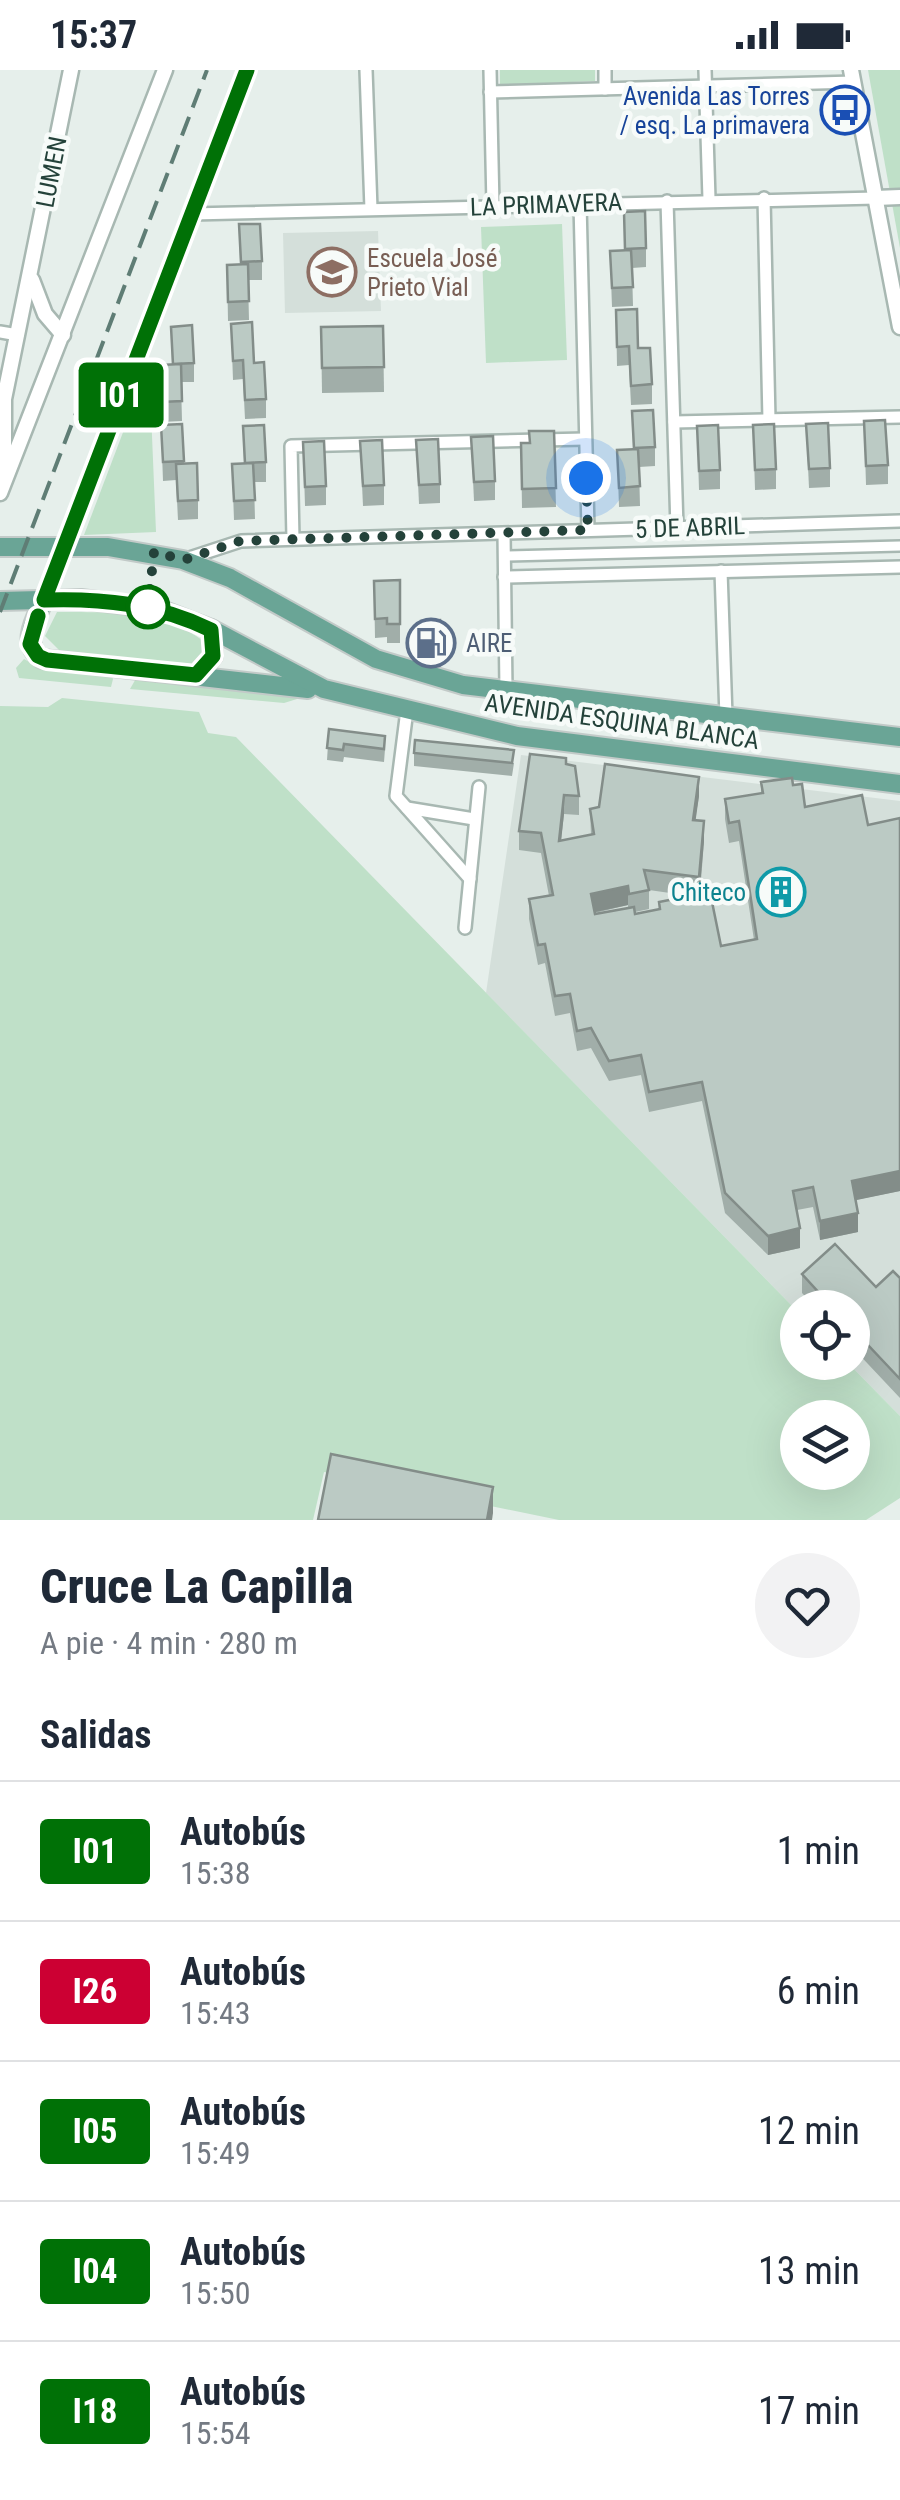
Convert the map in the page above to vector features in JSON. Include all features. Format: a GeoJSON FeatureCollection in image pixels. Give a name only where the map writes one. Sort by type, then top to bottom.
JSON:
{"type":"FeatureCollection","features":[{"type":"Feature","properties":{"kind":"main road"},"geometry":{"type":"LineString","coordinates":[[247,70],[29,638],[32,649],[42,659],[324,688]]}},
{"type":"Feature","properties":{"kind":"main road","name":"AVENIDA ESQUINA BLANCA"},"geometry":{"type":"LineString","coordinates":[[0,547],[130,549],[184,560],[230,578],[393,666],[446,681],[900,737]]}},
{"type":"Feature","properties":{"kind":"main road","name":"AVENIDA ESQUINA BLANCA"},"geometry":{"type":"LineString","coordinates":[[0,601],[142,606],[211,630],[324,688],[550,742],[900,784]]}},
{"type":"Feature","properties":{"kind":"main road"},"geometry":{"type":"LineString","coordinates":[[196,675],[213,656],[211,630]]}},
{"type":"Feature","properties":{"kind":"street","name":"LUMEN"},"geometry":{"type":"LineString","coordinates":[[2,487],[2,412],[72,70]]}},
{"type":"Feature","properties":{"kind":"street"},"geometry":{"type":"LineString","coordinates":[[2,487],[164,70]]}},
{"type":"Feature","properties":{"kind":"street"},"geometry":{"type":"LineString","coordinates":[[366,70],[371,209]]}},
{"type":"Feature","properties":{"kind":"street"},"geometry":{"type":"LineString","coordinates":[[490,70],[493,206]]}},
{"type":"Feature","properties":{"kind":"street"},"geometry":{"type":"LineString","coordinates":[[605,70],[605,89]]}},
{"type":"Feature","properties":{"kind":"street"},"geometry":{"type":"LineString","coordinates":[[705,70],[709,199]]}},
{"type":"Feature","properties":{"kind":"street"},"geometry":{"type":"LineString","coordinates":[[490,92],[706,86],[852,76],[900,327]]}},
{"type":"Feature","properties":{"kind":"street","name":"LA PRIMAVERA"},"geometry":{"type":"LineString","coordinates":[[192,214],[900,197]]}},
{"type":"Feature","properties":{"kind":"street"},"geometry":{"type":"LineString","coordinates":[[764,198],[769,420]]}},
{"type":"Feature","properties":{"kind":"street"},"geometry":{"type":"LineString","coordinates":[[667,200],[677,528]]}},
{"type":"Feature","properties":{"kind":"street"},"geometry":{"type":"LineString","coordinates":[[580,203],[588,530]]}},
{"type":"Feature","properties":{"kind":"street"},"geometry":{"type":"LineString","coordinates":[[31,275],[38,302],[62,335]]}},
{"type":"Feature","properties":{"kind":"street"},"geometry":{"type":"LineString","coordinates":[[0,332],[18,335]]}},
{"type":"Feature","properties":{"kind":"street"},"geometry":{"type":"LineString","coordinates":[[674,422],[900,417]]}},
{"type":"Feature","properties":{"kind":"street"},"geometry":{"type":"LineString","coordinates":[[293,539],[291,446],[585,439]]}},
{"type":"Feature","properties":{"kind":"street","name":"5 DE ABRIL"},"geometry":{"type":"LineString","coordinates":[[184,560],[240,541],[900,522]]}},
{"type":"Feature","properties":{"kind":"street"},"geometry":{"type":"LineString","coordinates":[[504,533],[506,690]]}},
{"type":"Feature","properties":{"kind":"street"},"geometry":{"type":"LineString","coordinates":[[504,556],[900,546]]}},
{"type":"Feature","properties":{"kind":"street","name":"5 DE ABRIL"},"geometry":{"type":"LineString","coordinates":[[504,577],[900,567]]}},
{"type":"Feature","properties":{"kind":"street"},"geometry":{"type":"LineString","coordinates":[[721,571],[726,717]]}},
{"type":"Feature","properties":{"kind":"street"},"geometry":{"type":"LineString","coordinates":[[407,710],[396,796],[470,879]]}},
{"type":"Feature","properties":{"kind":"street"},"geometry":{"type":"LineString","coordinates":[[464,928],[479,787]]}},
{"type":"Feature","properties":{"kind":"street"},"geometry":{"type":"LineString","coordinates":[[407,808],[474,819]]}},
{"type":"Feature","properties":{"kind":"shaded area","name":"Escuela José Prieto Vial"},"geometry":{"type":"Polygon","coordinates":[[[378,231],[381,311],[285,313],[283,233],[378,231]]]}},
{"type":"Feature","properties":{"kind":"shaded area"},"geometry":{"type":"Polygon","coordinates":[[[521,755],[900,801],[900,1416],[865,1380],[870,1380],[870,1290],[780,1290],[780,1294],[486,993],[521,755]]]}},
{"type":"Feature","properties":{"kind":"green space"},"geometry":{"type":"Polygon","coordinates":[[[500,70],[595,70],[595,81],[500,85],[500,70]]]}},
{"type":"Feature","properties":{"kind":"green space"},"geometry":{"type":"Polygon","coordinates":[[[868,70],[900,70],[900,248],[868,70]]]}},
{"type":"Feature","properties":{"kind":"green space"},"geometry":{"type":"Polygon","coordinates":[[[562,224],[567,360],[486,363],[481,227],[562,224]]]}},
{"type":"Feature","properties":{"kind":"green space"},"geometry":{"type":"Polygon","coordinates":[[[149,364],[156,532],[84,535],[149,364]]]}},
{"type":"Feature","properties":{"kind":"green space"},"geometry":{"type":"Polygon","coordinates":[[[57,612],[116,613],[157,619],[194,634],[209,646],[201,661],[192,664],[63,654],[45,636],[57,612]]]}},
{"type":"Feature","properties":{"kind":"green space"},"geometry":{"type":"Polygon","coordinates":[[[24,659],[33,664],[109,671],[111,687],[19,678],[16,668],[24,659]]]}},
{"type":"Feature","properties":{"kind":"green space"},"geometry":{"type":"Polygon","coordinates":[[[138,675],[295,690],[297,699],[284,703],[130,689],[138,675]]]}},
{"type":"Feature","properties":{"kind":"green space"},"geometry":{"type":"Polygon","coordinates":[[[62,698],[199,712],[208,733],[236,737],[780,1294],[780,1380],[865,1380],[900,1416],[900,1498],[866,1520],[559,1520],[324,1472],[313,1520],[0,1520],[0,706],[48,707],[62,698]]]}},
{"type":"Feature","properties":{"kind":"building"},"geometry":{"type":"Polygon","coordinates":[[[645,211],[646,248],[625,249],[624,212],[645,211]]]}},
{"type":"Feature","properties":{"kind":"building"},"geometry":{"type":"Polygon","coordinates":[[[239,224],[260,224],[262,261],[241,262],[239,224]]]}},
{"type":"Feature","properties":{"kind":"building"},"geometry":{"type":"Polygon","coordinates":[[[631,250],[633,287],[612,288],[610,251],[631,250]]]}},
{"type":"Feature","properties":{"kind":"building"},"geometry":{"type":"Polygon","coordinates":[[[248,264],[249,301],[228,302],[227,265],[248,264]]]}},
{"type":"Feature","properties":{"kind":"building"},"geometry":{"type":"Polygon","coordinates":[[[637,309],[638,348],[650,348],[652,384],[631,386],[629,346],[617,347],[616,310],[637,309]]]}},
{"type":"Feature","properties":{"kind":"building"},"geometry":{"type":"Polygon","coordinates":[[[252,322],[254,363],[264,362],[266,399],[245,400],[243,360],[233,361],[231,324],[252,322]]]}},
{"type":"Feature","properties":{"kind":"building"},"geometry":{"type":"Polygon","coordinates":[[[192,325],[194,363],[173,364],[171,327],[192,325]]]}},
{"type":"Feature","properties":{"kind":"building"},"geometry":{"type":"Polygon","coordinates":[[[383,326],[384,367],[322,368],[321,327],[383,326]]]}},
{"type":"Feature","properties":{"kind":"building"},"geometry":{"type":"Polygon","coordinates":[[[181,364],[182,401],[161,402],[160,365],[181,364]]]}},
{"type":"Feature","properties":{"kind":"building"},"geometry":{"type":"Polygon","coordinates":[[[653,410],[655,447],[634,448],[632,411],[653,410]]]}},
{"type":"Feature","properties":{"kind":"building"},"geometry":{"type":"Polygon","coordinates":[[[885,420],[888,465],[866,466],[864,421],[885,420]]]}},
{"type":"Feature","properties":{"kind":"building"},"geometry":{"type":"Polygon","coordinates":[[[828,423],[830,468],[809,469],[806,424],[828,423]]]}},
{"type":"Feature","properties":{"kind":"building"},"geometry":{"type":"Polygon","coordinates":[[[182,424],[184,461],[163,462],[161,425],[182,424]]]}},
{"type":"Feature","properties":{"kind":"building"},"geometry":{"type":"Polygon","coordinates":[[[774,424],[776,469],[755,470],[753,425],[774,424]]]}},
{"type":"Feature","properties":{"kind":"building"},"geometry":{"type":"Polygon","coordinates":[[[264,425],[266,462],[245,463],[243,426],[264,425]]]}},
{"type":"Feature","properties":{"kind":"building"},"geometry":{"type":"Polygon","coordinates":[[[718,425],[720,470],[699,471],[697,426],[718,425]]]}},
{"type":"Feature","properties":{"kind":"building"},"geometry":{"type":"Polygon","coordinates":[[[529,431],[554,431],[556,488],[522,489],[521,443],[530,443],[529,431]]]}},
{"type":"Feature","properties":{"kind":"building"},"geometry":{"type":"Polygon","coordinates":[[[493,436],[495,481],[474,482],[471,437],[493,436]]]}},
{"type":"Feature","properties":{"kind":"building"},"geometry":{"type":"Polygon","coordinates":[[[438,439],[440,484],[419,485],[416,440],[438,439]]]}},
{"type":"Feature","properties":{"kind":"building"},"geometry":{"type":"Polygon","coordinates":[[[382,440],[384,485],[363,486],[360,441],[382,440]]]}},
{"type":"Feature","properties":{"kind":"building"},"geometry":{"type":"Polygon","coordinates":[[[324,441],[326,486],[305,487],[303,442],[324,441]]]}},
{"type":"Feature","properties":{"kind":"building"},"geometry":{"type":"Polygon","coordinates":[[[638,449],[640,486],[619,488],[617,450],[638,449]]]}},
{"type":"Feature","properties":{"kind":"building"},"geometry":{"type":"Polygon","coordinates":[[[197,463],[198,500],[178,501],[176,464],[197,463]]]}},
{"type":"Feature","properties":{"kind":"building"},"geometry":{"type":"Polygon","coordinates":[[[253,463],[255,500],[234,501],[232,464],[253,463]]]}},
{"type":"Feature","properties":{"kind":"building"},"geometry":{"type":"Polygon","coordinates":[[[400,580],[400,624],[387,624],[387,618],[375,619],[374,581],[400,580]]]}},
{"type":"Feature","properties":{"kind":"building","name":"AIRE"},"geometry":{"type":"Polygon","coordinates":[[[440,620],[441,653],[422,653],[421,621],[440,620]]]}},
{"type":"Feature","properties":{"kind":"building"},"geometry":{"type":"Polygon","coordinates":[[[329,729],[385,736],[384,749],[344,744],[343,750],[327,748],[329,729]]]}},
{"type":"Feature","properties":{"kind":"building"},"geometry":{"type":"Polygon","coordinates":[[[415,740],[514,750],[512,763],[414,753],[415,740]]]}},
{"type":"Feature","properties":{"kind":"building"},"geometry":{"type":"Polygon","coordinates":[[[530,754],[566,758],[566,764],[575,766],[579,796],[564,795],[559,841],[594,834],[590,809],[599,807],[605,764],[699,777],[693,820],[704,821],[699,877],[644,870],[649,890],[629,894],[628,886],[591,894],[595,914],[634,907],[635,914],[660,909],[659,902],[710,892],[721,946],[757,939],[739,821],[729,823],[725,799],[763,793],[761,782],[792,778],[793,785],[802,784],[805,807],[862,795],[868,825],[900,818],[900,1171],[852,1181],[858,1213],[820,1221],[813,1187],[793,1191],[800,1228],[768,1236],[725,1193],[702,1082],[649,1092],[641,1055],[609,1061],[591,1028],[577,1031],[570,994],[555,996],[545,944],[538,945],[529,899],[553,895],[541,833],[519,831],[530,754]]]}},
{"type":"Feature","properties":{"kind":"building"},"geometry":{"type":"Polygon","coordinates":[[[835,1244],[876,1287],[893,1271],[900,1278],[900,1379],[870,1347],[870,1290],[817,1290],[802,1274],[835,1244]]]}},
{"type":"Feature","properties":{"kind":"building"},"geometry":{"type":"Polygon","coordinates":[[[331,1454],[493,1487],[487,1520],[318,1520],[331,1454]]]}},
{"type":"Feature","properties":{"kind":"railway"},"geometry":{"type":"LineString","coordinates":[[0,612],[207,70]]}},
{"type":"Feature","properties":{"kind":"bus line","name":"I01"},"geometry":{"type":"LineString","coordinates":[[38,616],[30,633],[30,644],[38,656],[47,660],[196,675],[213,656],[211,630],[176,614],[121,602],[44,600],[247,70]]}},
{"type":"Feature","properties":{"kind":"place","name":"Avenida Las Torres / esq. La primavera"},"geometry":{"type":"Point","coordinates":[845,110]}},
{"type":"Feature","properties":{"kind":"place","name":"Escuela José Prieto Vial"},"geometry":{"type":"Point","coordinates":[332,272]}},
{"type":"Feature","properties":{"kind":"place","name":"AIRE"},"geometry":{"type":"Point","coordinates":[431,643]}},
{"type":"Feature","properties":{"kind":"place","name":"Chiteco"},"geometry":{"type":"Point","coordinates":[781,892]}},
{"type":"Feature","properties":{"kind":"route"},"geometry":{"type":"LineString","coordinates":[[148,607],[154,552],[184,560],[197,552],[240,541],[588,530],[586,478]]}}]}
